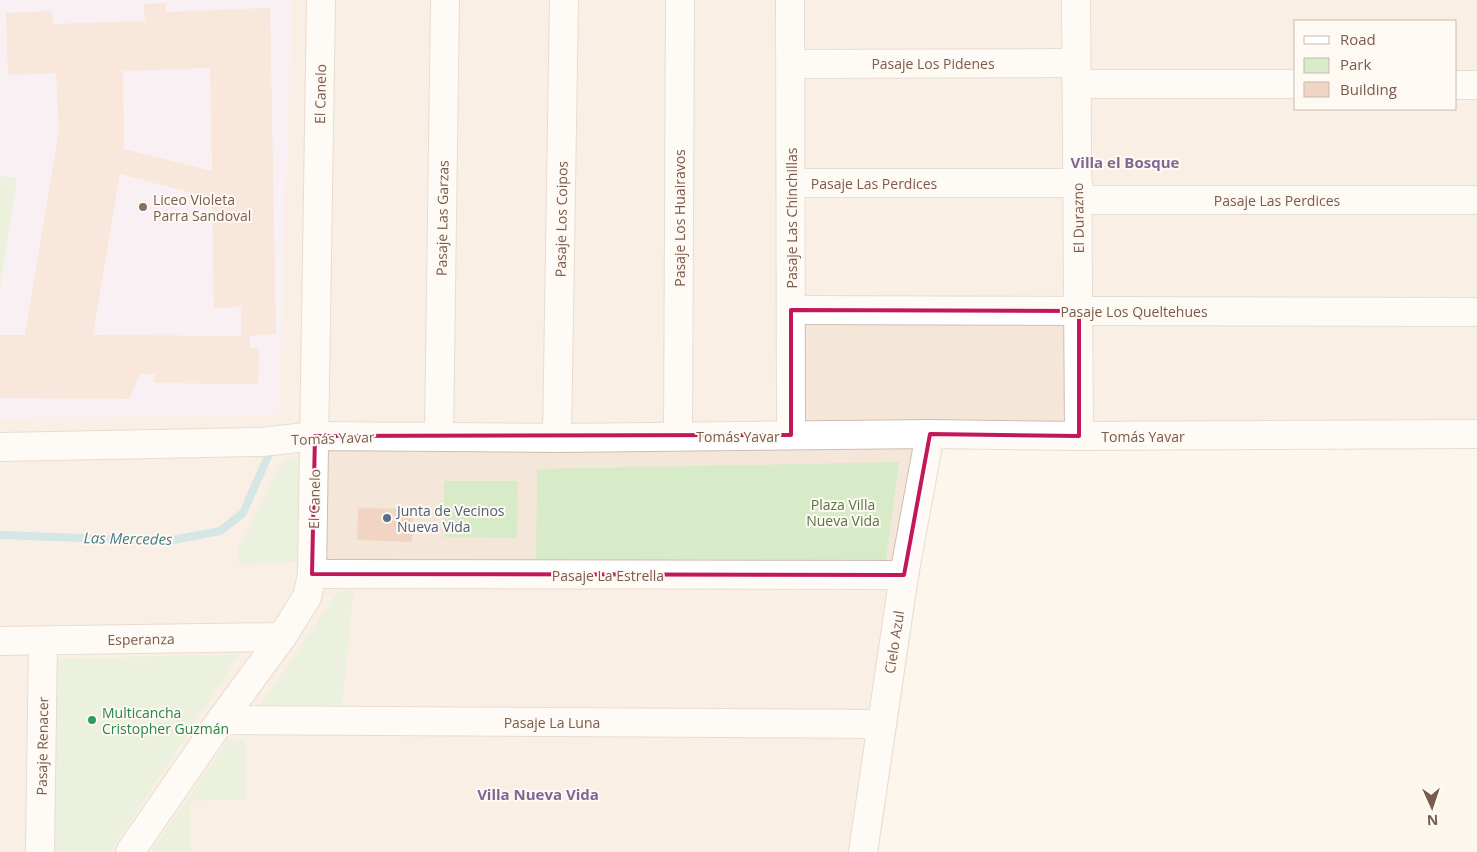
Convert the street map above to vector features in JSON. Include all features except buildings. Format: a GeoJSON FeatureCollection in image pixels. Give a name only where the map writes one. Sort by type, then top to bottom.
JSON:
{"type":"FeatureCollection","features":[{"type":"Feature","properties":{"kind":"street","name":"El Canelo"},"geometry":{"type":"LineString","coordinates":[[130,852],[221,720],[282,637],[307,597],[312,574],[321,0]]}},
{"type":"Feature","properties":{"kind":"street","name":"Pasaje Las Garzas"},"geometry":{"type":"LineString","coordinates":[[439,436],[445,0]]}},
{"type":"Feature","properties":{"kind":"street","name":"Pasaje Los Coipos"},"geometry":{"type":"LineString","coordinates":[[558,438],[564,0]]}},
{"type":"Feature","properties":{"kind":"street","name":"Pasaje Los Huairavos"},"geometry":{"type":"LineString","coordinates":[[678,436],[680,0]]}},
{"type":"Feature","properties":{"kind":"street","name":"Pasaje Las Chinchillas"},"geometry":{"type":"LineString","coordinates":[[790,0],[791,435]]}},
{"type":"Feature","properties":{"kind":"street","name":"El Durazno"},"geometry":{"type":"LineString","coordinates":[[1076,0],[1079,436]]}},
{"type":"Feature","properties":{"kind":"street","name":"Pasaje Los Pidenes"},"geometry":{"type":"LineString","coordinates":[[791,64],[1294,84]]}},
{"type":"Feature","properties":{"kind":"street"},"geometry":{"type":"LineString","coordinates":[[1457,85],[1477,85]]}},
{"type":"Feature","properties":{"kind":"street","name":"Pasaje Las Perdices"},"geometry":{"type":"LineString","coordinates":[[791,183],[1078,192],[1477,200]]}},
{"type":"Feature","properties":{"kind":"street","name":"Pasaje Los Queltehues"},"geometry":{"type":"LineString","coordinates":[[791,310],[1477,312]]}},
{"type":"Feature","properties":{"kind":"street","name":"Tomás Yavar"},"geometry":{"type":"LineString","coordinates":[[0,447],[262,442],[315,436],[558,438],[930,434],[1079,436],[1477,434]]}},
{"type":"Feature","properties":{"kind":"street","name":"Cielo Azul"},"geometry":{"type":"LineString","coordinates":[[863,852],[904,575],[930,434]]}},
{"type":"Feature","properties":{"kind":"street","name":"Pasaje La Estrella"},"geometry":{"type":"LineString","coordinates":[[312,574],[904,575]]}},
{"type":"Feature","properties":{"kind":"street","name":"Esperanza"},"geometry":{"type":"LineString","coordinates":[[0,641],[282,637]]}},
{"type":"Feature","properties":{"kind":"street","name":"Pasaje Renacer"},"geometry":{"type":"LineString","coordinates":[[40,852],[43,640]]}},
{"type":"Feature","properties":{"kind":"street","name":"Pasaje La Luna"},"geometry":{"type":"LineString","coordinates":[[221,720],[882,724]]}},
{"type":"Feature","properties":{"kind":"highlighted area"},"geometry":{"type":"Polygon","coordinates":[[[791,310],[1079,311],[1079,436],[930,434],[904,575],[312,574],[315,436],[791,435],[791,310]]]}},
{"type":"Feature","properties":{"kind":"shaded area"},"geometry":{"type":"Polygon","coordinates":[[[0,0],[1477,0],[1477,440],[941,431],[879,852],[0,852],[0,0]]]}},
{"type":"Feature","properties":{"kind":"shaded area","name":"Liceo Violeta Parra Sandoval"},"geometry":{"type":"Polygon","coordinates":[[[0,0],[292,0],[279,414],[0,419],[0,0]]]}},
{"type":"Feature","properties":{"kind":"green space"},"geometry":{"type":"Polygon","coordinates":[[[0,176],[17,178],[0,288],[0,176]]]}},
{"type":"Feature","properties":{"kind":"green space"},"geometry":{"type":"Polygon","coordinates":[[[301,458],[299,562],[239,565],[237,551],[283,460],[301,458]]]}},
{"type":"Feature","properties":{"kind":"green space","name":"Plaza Villa Nueva Vida"},"geometry":{"type":"Polygon","coordinates":[[[899,462],[886,560],[536,560],[537,469],[899,462]]]}},
{"type":"Feature","properties":{"kind":"green space"},"geometry":{"type":"Polygon","coordinates":[[[444,481],[518,481],[517,538],[444,537],[444,481]]]}},
{"type":"Feature","properties":{"kind":"green space"},"geometry":{"type":"Polygon","coordinates":[[[354,589],[342,706],[261,705],[338,591],[354,589]]]}},
{"type":"Feature","properties":{"kind":"green space"},"geometry":{"type":"Polygon","coordinates":[[[240,654],[110,852],[54,852],[53,659],[240,654]]]}},
{"type":"Feature","properties":{"kind":"green space"},"geometry":{"type":"Polygon","coordinates":[[[228,740],[245,740],[245,800],[190,801],[191,852],[151,852],[228,740]]]}},
{"type":"Feature","properties":{"kind":"waterway","name":"Las Mercedes"},"geometry":{"type":"LineString","coordinates":[[0,535],[168,541],[220,531],[243,513],[270,452]]}},
{"type":"Feature","properties":{"kind":"place","name":"Liceo Violeta Parra Sandoval"},"geometry":{"type":"Point","coordinates":[143,207]}},
{"type":"Feature","properties":{"kind":"place","name":"Junta de Vecinos Nueva Vida"},"geometry":{"type":"Point","coordinates":[387,518]}},
{"type":"Feature","properties":{"kind":"place","name":"Multicancha Cristopher Guzmán"},"geometry":{"type":"Point","coordinates":[92,720]}},
{"type":"Feature","properties":{"kind":"district","name":"Villa el Bosque"},"geometry":{"type":"Point","coordinates":[1125,162]}},
{"type":"Feature","properties":{"kind":"district","name":"Villa Nueva Vida"},"geometry":{"type":"Point","coordinates":[538,794]}}]}
